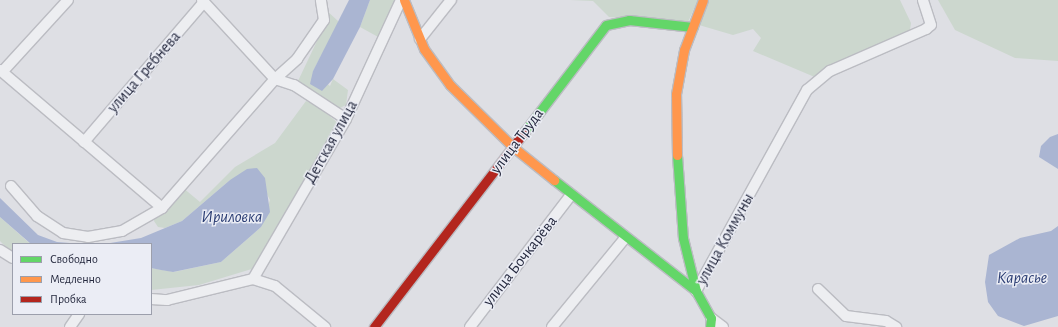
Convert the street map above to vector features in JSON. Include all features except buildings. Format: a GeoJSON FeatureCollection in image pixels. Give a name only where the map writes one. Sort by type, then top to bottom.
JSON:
{"type":"FeatureCollection","features":[{"type":"Feature","properties":{"kind":"street"},"geometry":{"type":"LineString","coordinates":[[68,0],[2,71],[162,208]]}},
{"type":"Feature","properties":{"kind":"street"},"geometry":{"type":"LineString","coordinates":[[11,186],[37,216],[63,233],[88,237],[122,231],[162,208],[275,79],[297,59],[324,20],[321,0]]}},
{"type":"Feature","properties":{"kind":"street"},"geometry":{"type":"LineString","coordinates":[[402,0],[437,70],[450,85],[513,147],[625,238],[696,291],[710,322],[723,327]]}},
{"type":"Feature","properties":{"kind":"street","name":"Детская улица"},"geometry":{"type":"LineString","coordinates":[[253,280],[346,119],[402,0]]}},
{"type":"Feature","properties":{"kind":"street"},"geometry":{"type":"LineString","coordinates":[[420,38],[451,0]]}},
{"type":"Feature","properties":{"kind":"street","name":"улица Коммуны"},"geometry":{"type":"LineString","coordinates":[[696,291],[683,238],[674,131],[676,94],[684,50],[703,0]]}},
{"type":"Feature","properties":{"kind":"street","name":"улица Коммуны"},"geometry":{"type":"LineString","coordinates":[[696,291],[807,90],[830,71],[926,30],[931,25],[923,0]]}},
{"type":"Feature","properties":{"kind":"street"},"geometry":{"type":"LineString","coordinates":[[203,1],[275,79],[294,85],[346,119]]}},
{"type":"Feature","properties":{"kind":"street","name":"улица Гребнева"},"geometry":{"type":"LineString","coordinates":[[84,142],[203,1]]}},
{"type":"Feature","properties":{"kind":"street","name":"улица Труда"},"geometry":{"type":"LineString","coordinates":[[374,327],[606,25],[629,20],[693,27]]}},
{"type":"Feature","properties":{"kind":"street","name":"улица Бочкарёва"},"geometry":{"type":"LineString","coordinates":[[470,327],[571,195]]}},
{"type":"Feature","properties":{"kind":"street"},"geometry":{"type":"LineString","coordinates":[[552,327],[625,238]]}},
{"type":"Feature","properties":{"kind":"street"},"geometry":{"type":"LineString","coordinates":[[0,250],[12,257]]}},
{"type":"Feature","properties":{"kind":"street"},"geometry":{"type":"LineString","coordinates":[[152,299],[167,300],[253,280],[275,286],[325,327]]}},
{"type":"Feature","properties":{"kind":"street"},"geometry":{"type":"LineString","coordinates":[[818,289],[846,316],[886,321],[896,327]]}},
{"type":"Feature","properties":{"kind":"street"},"geometry":{"type":"LineString","coordinates":[[70,327],[79,315]]}},
{"type":"Feature","properties":{"kind":"shaded area"},"geometry":{"type":"Polygon","coordinates":[[[370,0],[398,0],[380,38],[360,27],[370,0]]]}},
{"type":"Feature","properties":{"kind":"shaded area"},"geometry":{"type":"Polygon","coordinates":[[[570,0],[698,0],[688,22],[609,17],[593,1],[570,0]]]}},
{"type":"Feature","properties":{"kind":"shaded area"},"geometry":{"type":"Polygon","coordinates":[[[708,0],[900,0],[911,23],[910,30],[817,78],[753,51],[761,38],[753,29],[733,35],[699,25],[708,0]]]}},
{"type":"Feature","properties":{"kind":"shaded area"},"geometry":{"type":"Polygon","coordinates":[[[938,0],[1058,0],[1058,61],[1015,58],[955,30],[938,0]]]}},
{"type":"Feature","properties":{"kind":"shaded area"},"geometry":{"type":"Polygon","coordinates":[[[326,10],[338,21],[338,25],[313,71],[330,86],[333,79],[348,90],[346,105],[336,110],[299,85],[298,81],[326,22],[326,10]]]}},
{"type":"Feature","properties":{"kind":"shaded area"},"geometry":{"type":"Polygon","coordinates":[[[306,101],[318,106],[339,124],[255,268],[199,285],[152,290],[152,268],[174,272],[221,262],[261,227],[270,200],[265,190],[265,178],[230,180],[182,221],[165,228],[158,227],[154,221],[155,215],[182,187],[200,202],[235,167],[275,143],[306,101]]]}},
{"type":"Feature","properties":{"kind":"shaded area"},"geometry":{"type":"Polygon","coordinates":[[[0,217],[30,243],[12,243],[12,253],[0,241],[0,217]]]}},
{"type":"Feature","properties":{"kind":"water"},"geometry":{"type":"Polygon","coordinates":[[[349,0],[370,0],[360,27],[333,79],[322,91],[310,84],[313,71],[349,0]]]}},
{"type":"Feature","properties":{"kind":"water"},"geometry":{"type":"Polygon","coordinates":[[[1058,134],[1058,169],[1039,157],[1041,146],[1050,137],[1058,134]]]}},
{"type":"Feature","properties":{"kind":"water","name":"Ириловка"},"geometry":{"type":"Polygon","coordinates":[[[257,168],[265,178],[270,212],[261,227],[221,262],[173,272],[152,268],[152,243],[110,243],[141,238],[182,221],[230,180],[247,169],[257,168]]]}},
{"type":"Feature","properties":{"kind":"water"},"geometry":{"type":"Polygon","coordinates":[[[0,198],[38,235],[57,242],[70,243],[30,243],[0,217],[0,198]]]}},
{"type":"Feature","properties":{"kind":"water","name":"Карасье"},"geometry":{"type":"Polygon","coordinates":[[[1058,226],[1058,316],[1024,326],[998,316],[988,302],[985,282],[989,255],[1020,238],[1051,231],[1058,226]]]}},
{"type":"Feature","properties":{"kind":"traffic: fast"},"geometry":{"type":"LineString","coordinates":[[525,131],[606,25],[629,20],[693,27]]}},
{"type":"Feature","properties":{"kind":"traffic: fast"},"geometry":{"type":"LineString","coordinates":[[677,155],[683,238],[696,291],[711,318],[710,327]]}},
{"type":"Feature","properties":{"kind":"traffic: fast"},"geometry":{"type":"LineString","coordinates":[[554,180],[696,291]]}},
{"type":"Feature","properties":{"kind":"traffic: slow"},"geometry":{"type":"LineString","coordinates":[[404,0],[424,49],[450,85],[513,147],[554,180]]}},
{"type":"Feature","properties":{"kind":"traffic: slow"},"geometry":{"type":"LineString","coordinates":[[677,155],[676,94],[684,50],[703,0]]}},
{"type":"Feature","properties":{"kind":"traffic: jam"},"geometry":{"type":"LineString","coordinates":[[374,327],[525,131]]}}]}
